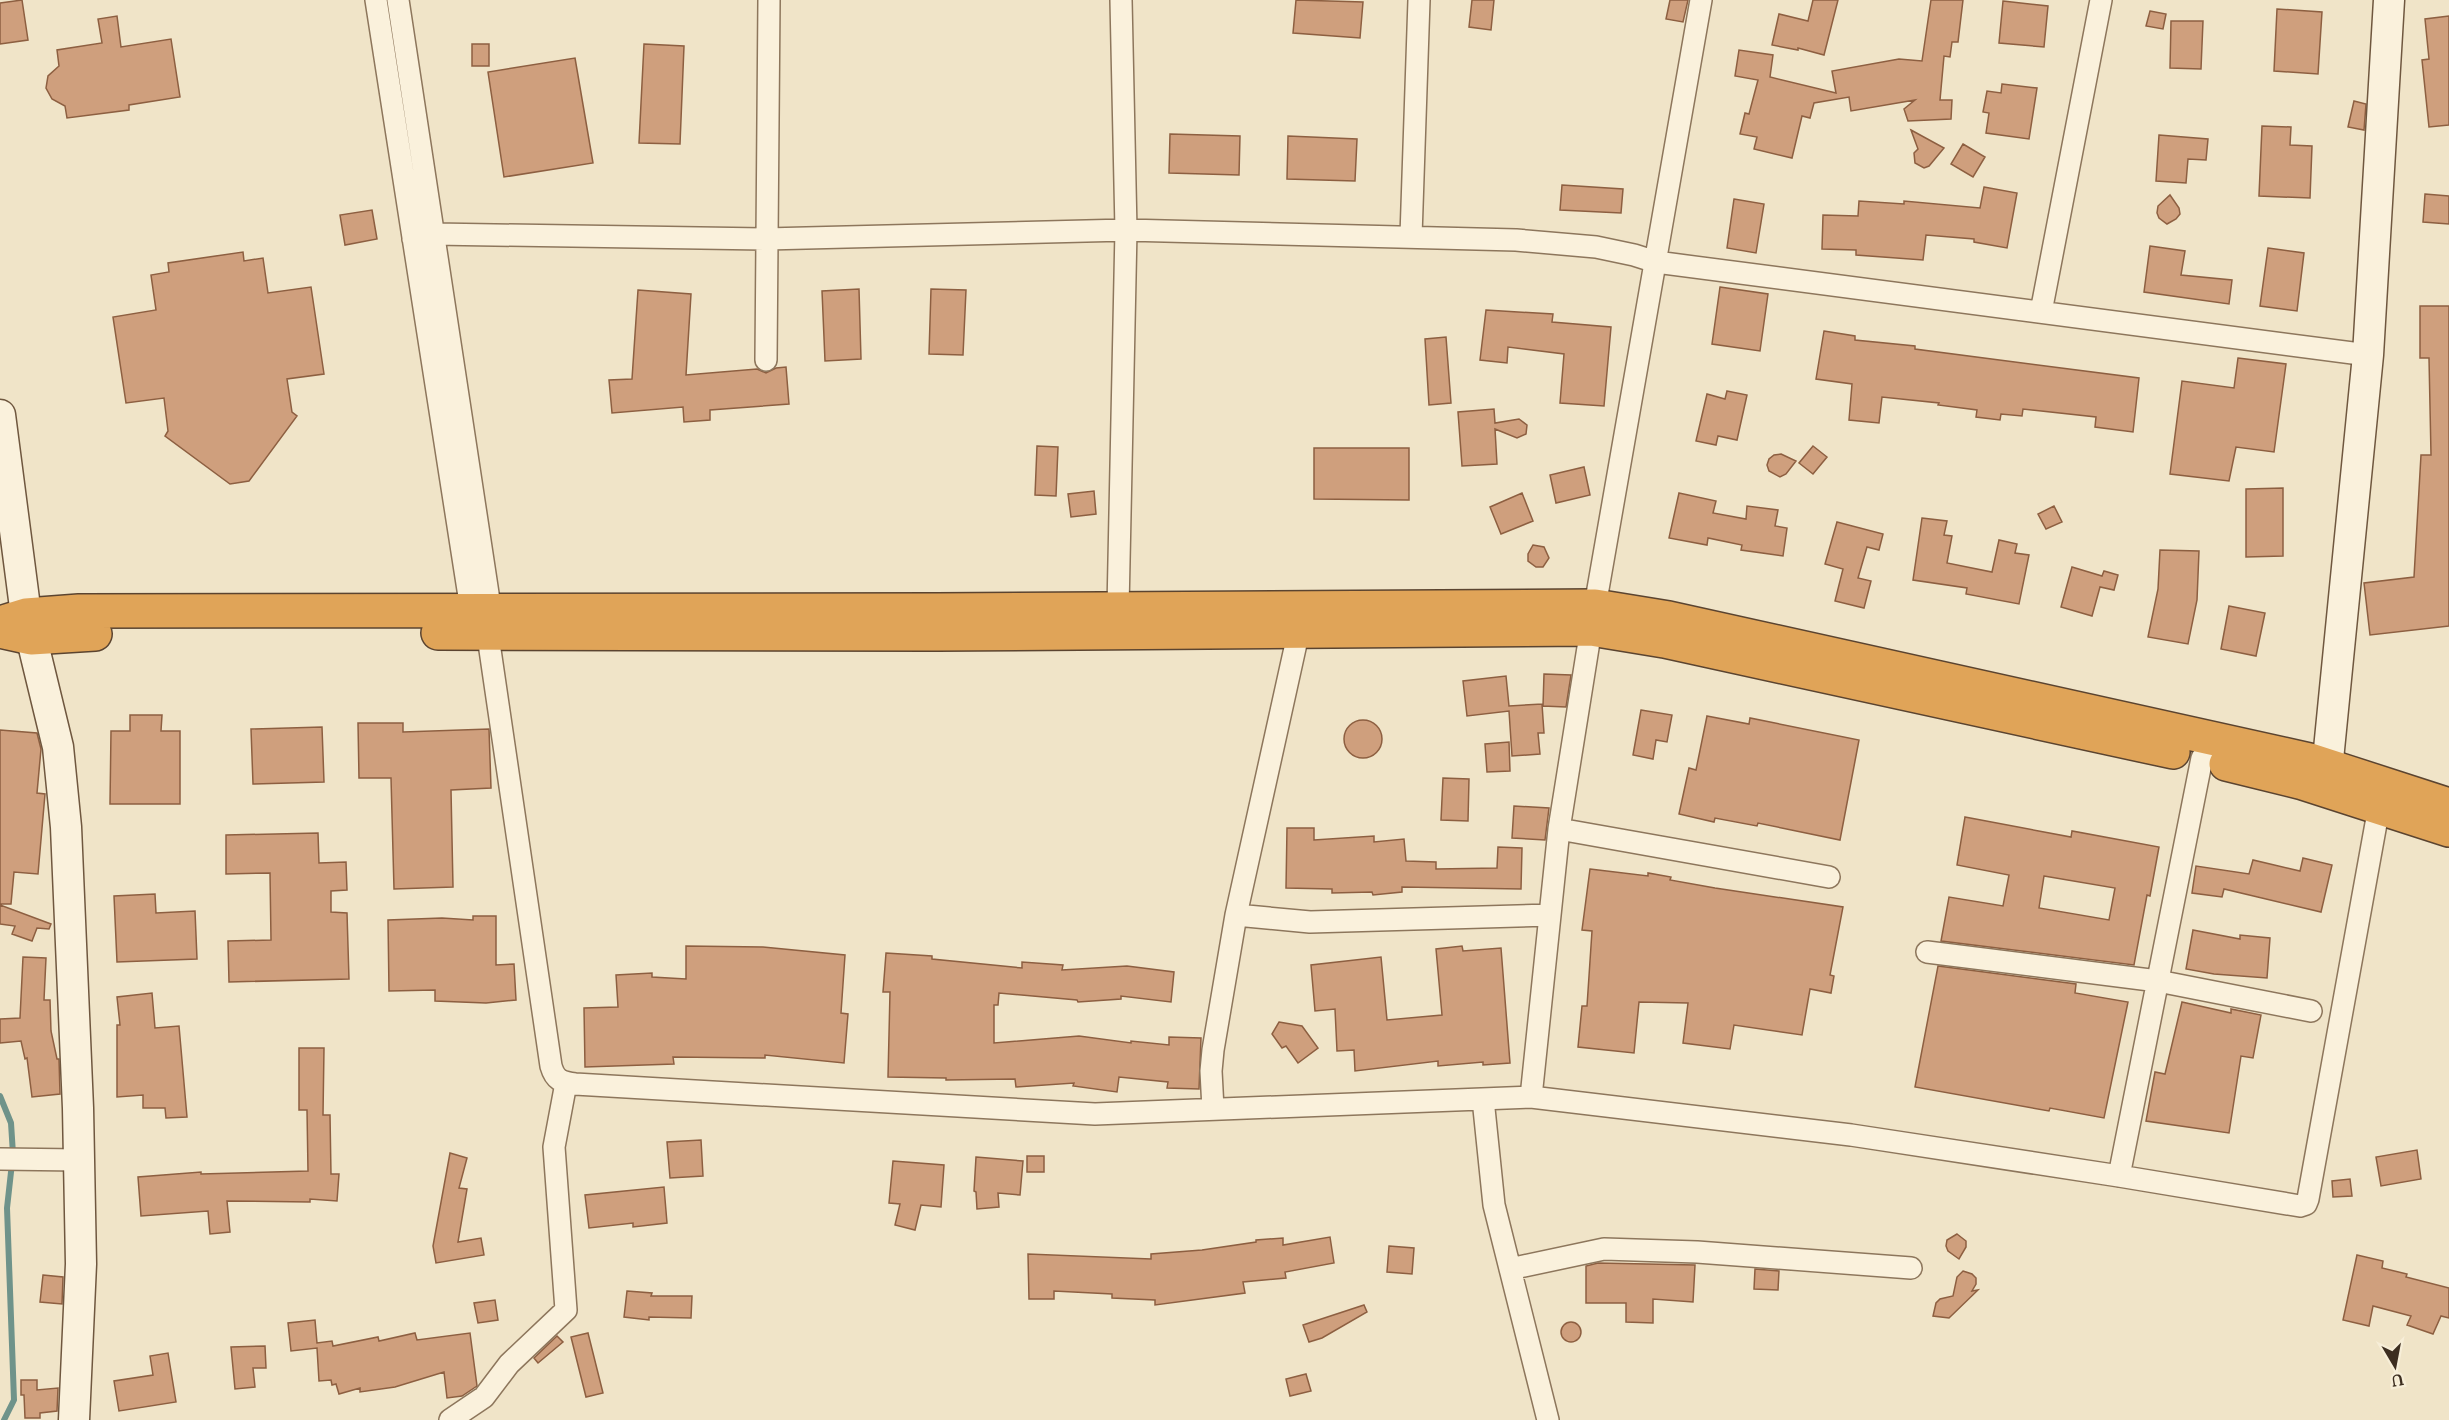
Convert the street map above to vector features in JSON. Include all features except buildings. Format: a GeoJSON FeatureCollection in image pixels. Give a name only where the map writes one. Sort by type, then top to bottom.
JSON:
{"type":"FeatureCollection","features":[{"type":"Feature","properties":{"kind":"highway"},"geometry":{"type":"LineString","coordinates":[[484,626],[938,610],[1118,608],[1669,618],[2103,713],[2327,778],[2379,807],[2449,830]]}},
{"type":"Feature","properties":{"kind":"highway"},"geometry":{"type":"LineString","coordinates":[[14,627],[79,611],[484,626],[937,634],[1299,630],[1593,617],[1664,641],[2202,758],[2327,778],[2449,805]]}},
{"type":"Feature","properties":{"kind":"street"},"geometry":{"type":"LineString","coordinates":[[376,0],[413,238],[484,626]]}},
{"type":"Feature","properties":{"kind":"street"},"geometry":{"type":"LineString","coordinates":[[398,0],[434,234],[484,626],[552,1066],[554,1076],[566,1083],[1056,1113],[1106,1114],[1530,1097],[1851,1135],[2300,1206],[2307,1202],[2379,807]]}},
{"type":"Feature","properties":{"kind":"street"},"geometry":{"type":"LineString","coordinates":[[766,360],[770,0]]}},
{"type":"Feature","properties":{"kind":"street"},"geometry":{"type":"LineString","coordinates":[[1118,608],[1126,230],[1121,0]]}},
{"type":"Feature","properties":{"kind":"street"},"geometry":{"type":"LineString","coordinates":[[1411,236],[1419,0]]}},
{"type":"Feature","properties":{"kind":"street"},"geometry":{"type":"LineString","coordinates":[[1530,1097],[1559,829],[1593,617],[1701,0]]}},
{"type":"Feature","properties":{"kind":"street"},"geometry":{"type":"LineString","coordinates":[[2041,312],[2101,0]]}},
{"type":"Feature","properties":{"kind":"street"},"geometry":{"type":"LineString","coordinates":[[2327,778],[2368,355],[2389,0]]}},
{"type":"Feature","properties":{"kind":"street"},"geometry":{"type":"LineString","coordinates":[[413,238],[434,234],[766,239],[1126,230],[1516,240],[1596,247],[1656,262],[2368,355]]}},
{"type":"Feature","properties":{"kind":"street"},"geometry":{"type":"LineString","coordinates":[[0,416],[14,627],[58,747],[66,826],[65,1160],[81,1264],[74,1420]]}},
{"type":"Feature","properties":{"kind":"street"},"geometry":{"type":"LineString","coordinates":[[1213,1109],[1211,1071],[1213,1050],[1236,915],[1299,630]]}},
{"type":"Feature","properties":{"kind":"street"},"geometry":{"type":"LineString","coordinates":[[2119,1176],[2202,758]]}},
{"type":"Feature","properties":{"kind":"street"},"geometry":{"type":"LineString","coordinates":[[1559,829],[1829,877]]}},
{"type":"Feature","properties":{"kind":"street"},"geometry":{"type":"LineString","coordinates":[[1236,915],[1310,922],[1550,915]]}},
{"type":"Feature","properties":{"kind":"street"},"geometry":{"type":"LineString","coordinates":[[1927,952],[2158,981],[2311,1011]]}},
{"type":"Feature","properties":{"kind":"street"},"geometry":{"type":"LineString","coordinates":[[450,1420],[484,1396],[509,1364],[566,1310],[554,1147],[566,1083]]}},
{"type":"Feature","properties":{"kind":"street"},"geometry":{"type":"LineString","coordinates":[[1483,1099],[1494,1205],[1548,1420]]}},
{"type":"Feature","properties":{"kind":"street"},"geometry":{"type":"LineString","coordinates":[[1,1159],[65,1160]]}},
{"type":"Feature","properties":{"kind":"street"},"geometry":{"type":"LineString","coordinates":[[1510,1269],[1604,1249],[1697,1252],[1911,1268]]}},
{"type":"Feature","properties":{"kind":"waterway"},"geometry":{"type":"LineString","coordinates":[[0,1096],[11,1123],[13,1154],[7,1208],[14,1400],[4,1420]]}}]}
